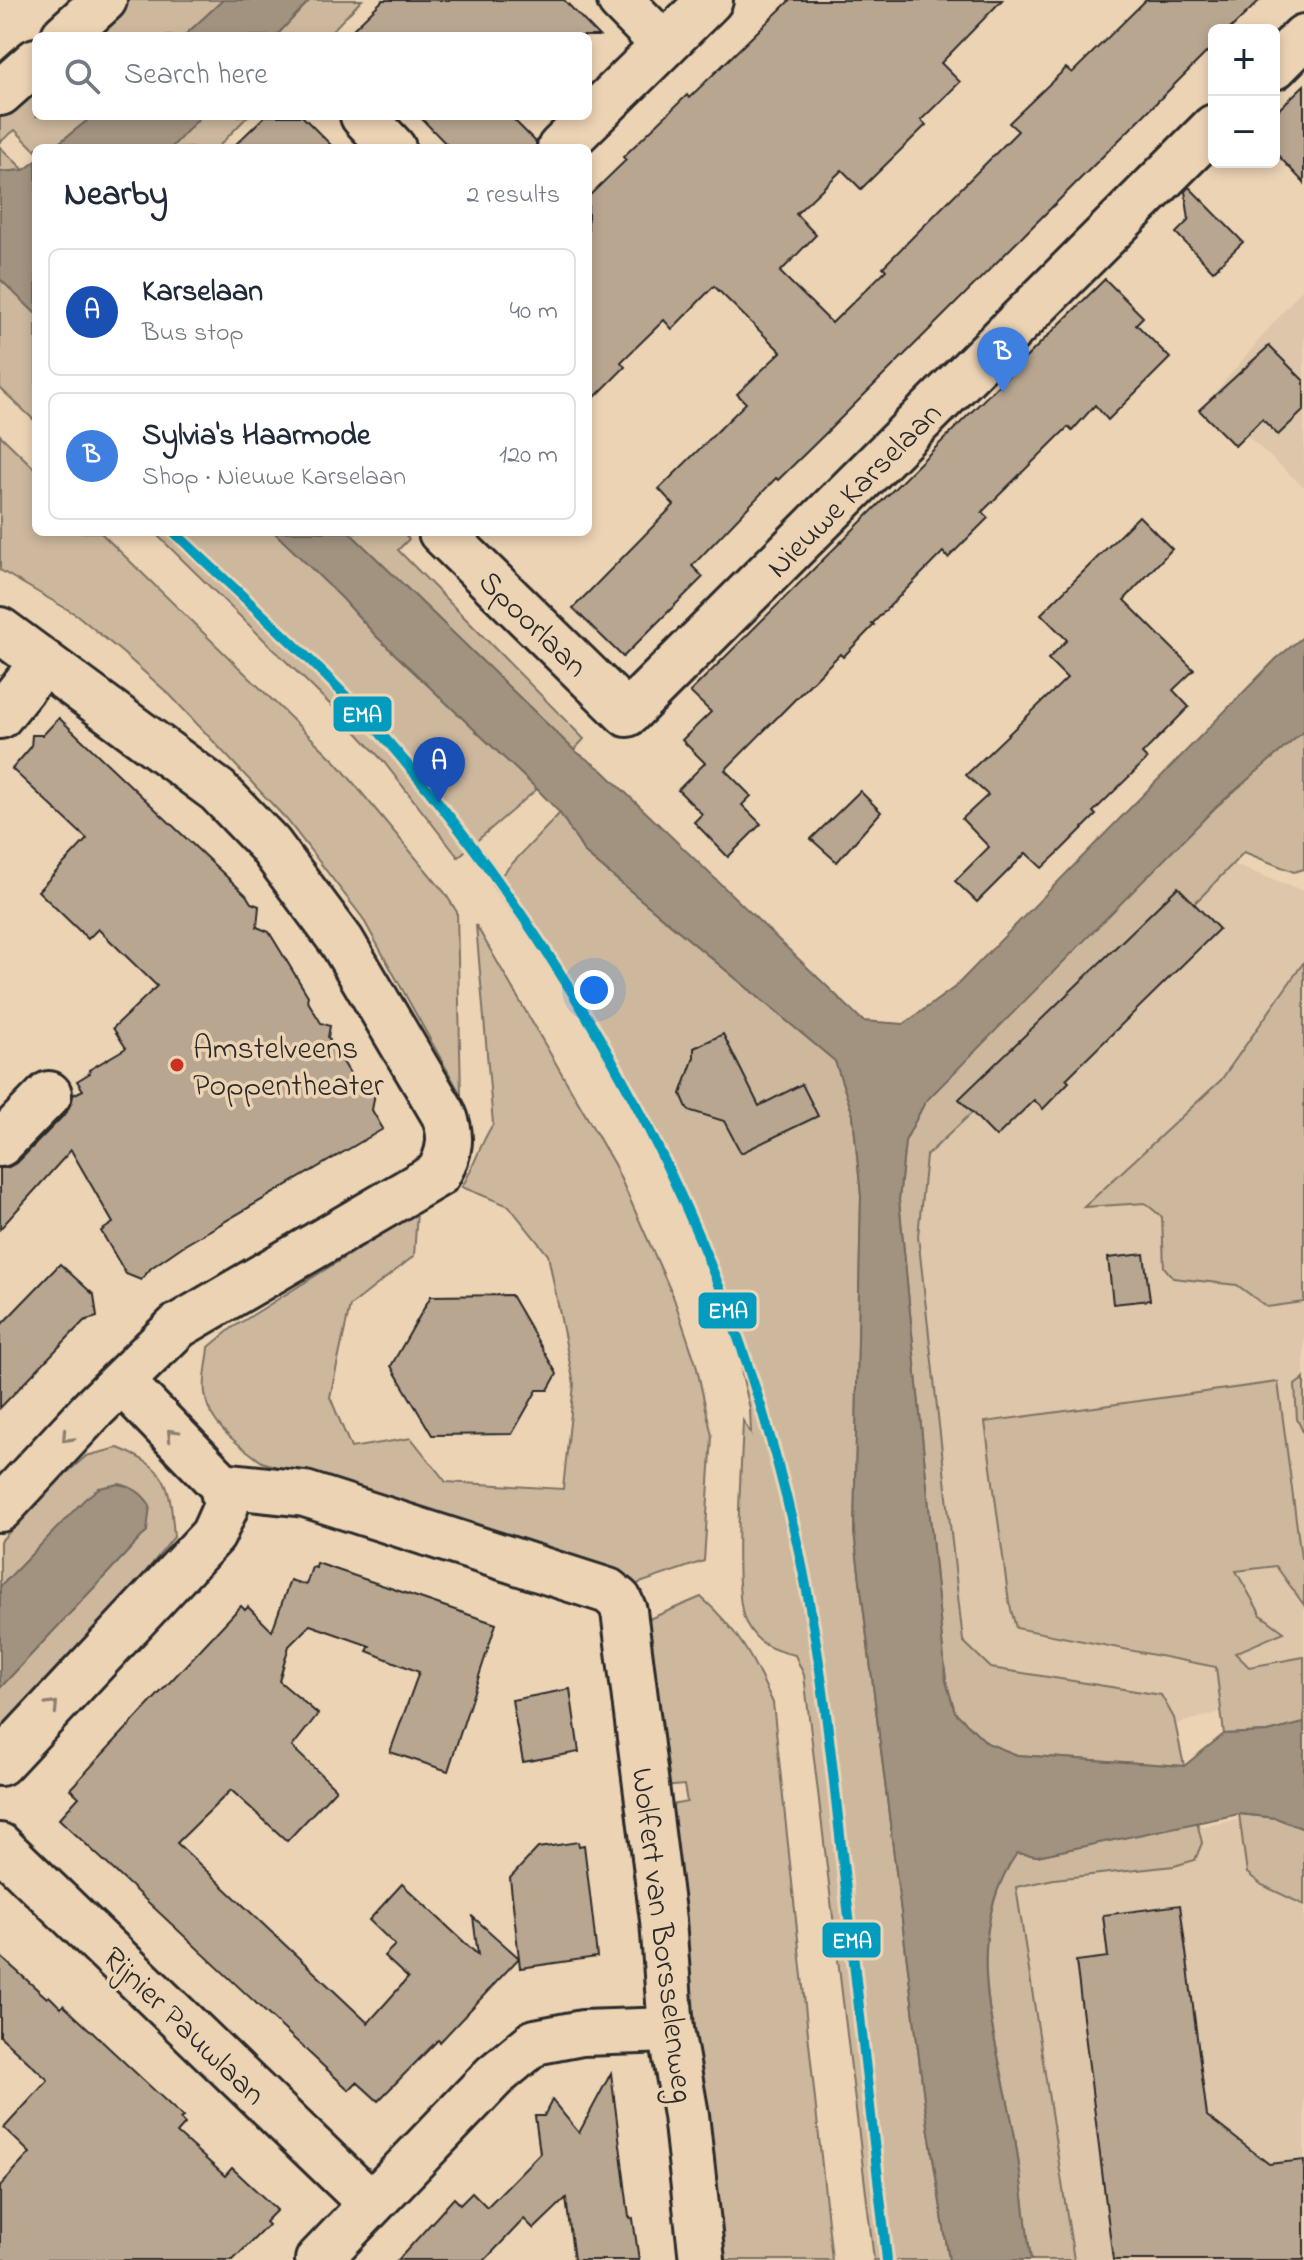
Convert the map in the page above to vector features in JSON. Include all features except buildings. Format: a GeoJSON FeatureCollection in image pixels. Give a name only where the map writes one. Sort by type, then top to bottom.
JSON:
{"type":"FeatureCollection","features":[{"type":"Feature","properties":{"kind":"street"},"geometry":{"type":"LineString","coordinates":[[68,32],[104,0]]}},
{"type":"Feature","properties":{"kind":"street"},"geometry":{"type":"LineString","coordinates":[[620,0],[664,45]]}},
{"type":"Feature","properties":{"kind":"street"},"geometry":{"type":"LineString","coordinates":[[592,116],[710,0]]}},
{"type":"Feature","properties":{"kind":"street"},"geometry":{"type":"LineString","coordinates":[[1280,61],[1304,37]]}},
{"type":"Feature","properties":{"kind":"street"},"geometry":{"type":"LineString","coordinates":[[0,93],[32,65]]}},
{"type":"Feature","properties":{"kind":"street"},"geometry":{"type":"LineString","coordinates":[[367,120],[389,144]]}},
{"type":"Feature","properties":{"kind":"street"},"geometry":{"type":"LineString","coordinates":[[564,144],[588,120]]}},
{"type":"Feature","properties":{"kind":"street","name":"Nieuwe Karselaan"},"geometry":{"type":"LineString","coordinates":[[627,714],[1208,133]]}},
{"type":"Feature","properties":{"kind":"street","name":"Spoorlaan"},"geometry":{"type":"LineString","coordinates":[[445,536],[627,714]]}},
{"type":"Feature","properties":{"kind":"street"},"geometry":{"type":"LineString","coordinates":[[0,630],[218,791],[269,844],[342,942],[450,1129],[448,1156],[438,1174],[178,1326],[92,1410],[0,1509]]}},
{"type":"Feature","properties":{"kind":"street"},"geometry":{"type":"LineString","coordinates":[[0,716],[43,662]]}},
{"type":"Feature","properties":{"kind":"street"},"geometry":{"type":"LineString","coordinates":[[0,1144],[49,1094]]}},
{"type":"Feature","properties":{"kind":"street"},"geometry":{"type":"LineString","coordinates":[[0,1763],[213,1535],[226,1506],[222,1485],[122,1382]]}},
{"type":"Feature","properties":{"kind":"street","name":"Wolfert van Borsselenweg"},"geometry":{"type":"LineString","coordinates":[[222,1485],[305,1494],[608,1591],[619,1600],[624,1611],[663,1920],[671,2030],[686,2115],[702,2260]]}},
{"type":"Feature","properties":{"kind":"street","name":"Rijnier Pauwlaan"},"geometry":{"type":"LineString","coordinates":[[0,1846],[371,2204]]}},
{"type":"Feature","properties":{"kind":"street"},"geometry":{"type":"LineString","coordinates":[[318,2260],[494,2076],[535,2042],[582,2033],[671,2030]]}},
{"type":"Feature","properties":{"kind":"shaded area"},"geometry":{"type":"Polygon","coordinates":[[[129,0],[223,0],[188,32],[93,32],[129,0]]]}},
{"type":"Feature","properties":{"kind":"shaded area"},"geometry":{"type":"Polygon","coordinates":[[[223,0],[310,0],[280,32],[188,32],[223,0]]]}},
{"type":"Feature","properties":{"kind":"shaded area"},"geometry":{"type":"Polygon","coordinates":[[[310,0],[362,0],[331,32],[280,32],[310,0]]]}},
{"type":"Feature","properties":{"kind":"shaded area"},"geometry":{"type":"Polygon","coordinates":[[[32,88],[32,120],[88,120],[57,144],[32,144],[32,147],[15,130],[0,142],[0,117],[32,88]]]}},
{"type":"Feature","properties":{"kind":"shaded area"},"geometry":{"type":"Polygon","coordinates":[[[88,120],[197,120],[175,144],[58,144],[88,120]]]}},
{"type":"Feature","properties":{"kind":"shaded area"},"geometry":{"type":"Polygon","coordinates":[[[197,120],[244,120],[221,144],[175,144],[197,120]]]}},
{"type":"Feature","properties":{"kind":"shaded area"},"geometry":{"type":"Polygon","coordinates":[[[0,147],[24,170],[0,172],[0,147]]]}},
{"type":"Feature","properties":{"kind":"shaded area"},"geometry":{"type":"Polygon","coordinates":[[[32,164],[32,310],[0,279],[0,172],[24,170],[32,164]]]}},
{"type":"Feature","properties":{"kind":"shaded area"},"geometry":{"type":"Polygon","coordinates":[[[0,279],[32,310],[32,418],[0,388],[0,279]]]}},
{"type":"Feature","properties":{"kind":"shaded area"},"geometry":{"type":"Polygon","coordinates":[[[1304,287],[1304,487],[1208,401],[1304,287]]]}},
{"type":"Feature","properties":{"kind":"shaded area"},"geometry":{"type":"Polygon","coordinates":[[[0,435],[32,466],[32,536],[104,536],[337,763],[445,893],[457,912],[461,1095],[362,917],[287,820],[170,695],[124,654],[77,615],[0,570],[0,435]]]}},
{"type":"Feature","properties":{"kind":"shaded area"},"geometry":{"type":"Polygon","coordinates":[[[158,536],[278,536],[376,636],[537,789],[458,857],[383,761],[344,718],[158,536]]]}},
{"type":"Feature","properties":{"kind":"shaded area"},"geometry":{"type":"Polygon","coordinates":[[[278,536],[353,536],[574,750],[602,770],[863,1021],[904,1024],[955,987],[1276,659],[1304,636],[1304,731],[1216,807],[925,1102],[905,1141],[899,1200],[946,1681],[955,1712],[987,1743],[1017,1755],[1184,1766],[1224,1734],[1268,1732],[1304,1723],[1304,1829],[1276,1818],[1239,1814],[1037,1856],[1017,1853],[999,1886],[989,1920],[987,1990],[1014,2132],[1031,2260],[949,2260],[925,2106],[854,1532],[861,1196],[853,1115],[835,1061],[585,853],[560,813],[376,636],[278,536]]]}},
{"type":"Feature","properties":{"kind":"shaded area"},"geometry":{"type":"Polygon","coordinates":[[[353,536],[406,536],[409,539],[398,550],[584,739],[574,750],[353,536]]]}},
{"type":"Feature","properties":{"kind":"shaded area"},"geometry":{"type":"Polygon","coordinates":[[[1304,643],[1304,869],[1294,872],[1244,852],[1203,895],[926,1156],[918,1236],[963,1641],[991,1668],[1161,1695],[1174,1718],[1184,1766],[1017,1755],[987,1743],[955,1712],[946,1681],[899,1200],[905,1141],[925,1102],[969,1055],[1304,643]]]}},
{"type":"Feature","properties":{"kind":"shaded area"},"geometry":{"type":"Polygon","coordinates":[[[560,813],[585,853],[835,1061],[853,1115],[861,1196],[854,1532],[925,2106],[949,2260],[874,2260],[804,1675],[795,1655],[773,1648],[755,1637],[746,1623],[742,1608],[738,1557],[743,1421],[751,1434],[750,1409],[741,1370],[743,1359],[684,1209],[633,1103],[540,952],[492,885],[560,813]]]}},
{"type":"Feature","properties":{"kind":"shaded area"},"geometry":{"type":"Polygon","coordinates":[[[1137,829],[1304,891],[1304,1705],[1246,1705],[1046,1760],[949,1743],[886,1077],[1137,829]]]}},
{"type":"Feature","properties":{"kind":"shaded area"},"geometry":{"type":"Polygon","coordinates":[[[476,925],[615,1166],[673,1296],[696,1364],[712,1436],[704,1561],[634,1585],[262,1462],[226,1433],[207,1404],[205,1382],[209,1347],[232,1328],[417,1212],[414,1256],[350,1306],[330,1397],[351,1448],[411,1438],[446,1482],[563,1489],[574,1384],[548,1255],[509,1206],[462,1187],[493,1124],[476,925]]]}},
{"type":"Feature","properties":{"kind":"shaded area"},"geometry":{"type":"Polygon","coordinates":[[[1304,962],[1304,1302],[1267,1307],[1237,1285],[1173,1278],[1164,1267],[1162,1217],[1145,1203],[1084,1207],[1221,1080],[1304,962]]]}},
{"type":"Feature","properties":{"kind":"shaded area"},"geometry":{"type":"Polygon","coordinates":[[[1304,1378],[1304,1434],[1297,1419],[1295,1385],[1304,1378]]]}},
{"type":"Feature","properties":{"kind":"shaded area"},"geometry":{"type":"Polygon","coordinates":[[[1278,1382],[1301,1558],[1304,1558],[1304,1605],[1276,1566],[1236,1571],[1261,1615],[1284,1632],[1235,1653],[1249,1667],[1304,1657],[1304,1723],[1268,1732],[1224,1734],[1216,1667],[1016,1628],[1009,1602],[985,1422],[1278,1382]]]}},
{"type":"Feature","properties":{"kind":"shaded area"},"geometry":{"type":"Polygon","coordinates":[[[118,1448],[148,1463],[164,1481],[171,1504],[174,1537],[139,1580],[0,1730],[0,1688],[147,1531],[99,1488],[0,1587],[0,1542],[50,1488],[86,1456],[118,1448]]]}},
{"type":"Feature","properties":{"kind":"shaded area"},"geometry":{"type":"Polygon","coordinates":[[[119,1484],[137,1491],[150,1505],[147,1531],[0,1688],[0,1587],[85,1499],[99,1488],[119,1484]]]}},
{"type":"Feature","properties":{"kind":"shaded area"},"geometry":{"type":"Polygon","coordinates":[[[701,1597],[725,1621],[743,1646],[773,1703],[832,2260],[721,2260],[666,1806],[687,1802],[684,1785],[663,1787],[642,1622],[701,1597]]]}},
{"type":"Feature","properties":{"kind":"shaded area"},"geometry":{"type":"Polygon","coordinates":[[[1281,1812],[1304,1827],[1304,2260],[940,2260],[995,1864],[1281,1812]]]}},
{"type":"Feature","properties":{"kind":"shaded area"},"geometry":{"type":"Polygon","coordinates":[[[1239,1814],[1277,1818],[1304,1829],[1304,1905],[1262,1885],[1247,1873],[1239,1814]]]}},
{"type":"Feature","properties":{"kind":"shaded area"},"geometry":{"type":"Polygon","coordinates":[[[1197,1822],[1202,1843],[1195,1860],[1174,1866],[1054,1879],[1016,1887],[1074,2260],[1031,2260],[1014,2132],[987,1990],[989,1921],[999,1887],[1016,1853],[1037,1856],[1197,1822]]]}},
{"type":"Feature","properties":{"kind":"transit line","name":"EMA"},"geometry":{"type":"LineString","coordinates":[[178,536],[343,693],[395,750],[466,837],[531,928],[590,1022],[644,1120],[692,1220],[733,1323],[768,1429],[804,1576],[828,1730],[887,2260]]}},
{"type":"Feature","properties":{"kind":"place","name":"Sylvia's Haarmode"},"geometry":{"type":"Point","coordinates":[1003,393]}},
{"type":"Feature","properties":{"kind":"place","name":"Karselaan"},"geometry":{"type":"Point","coordinates":[439,803]}},
{"type":"Feature","properties":{"kind":"place","name":"Amstelveens Poppentheater"},"geometry":{"type":"Point","coordinates":[177,1065]}}]}
